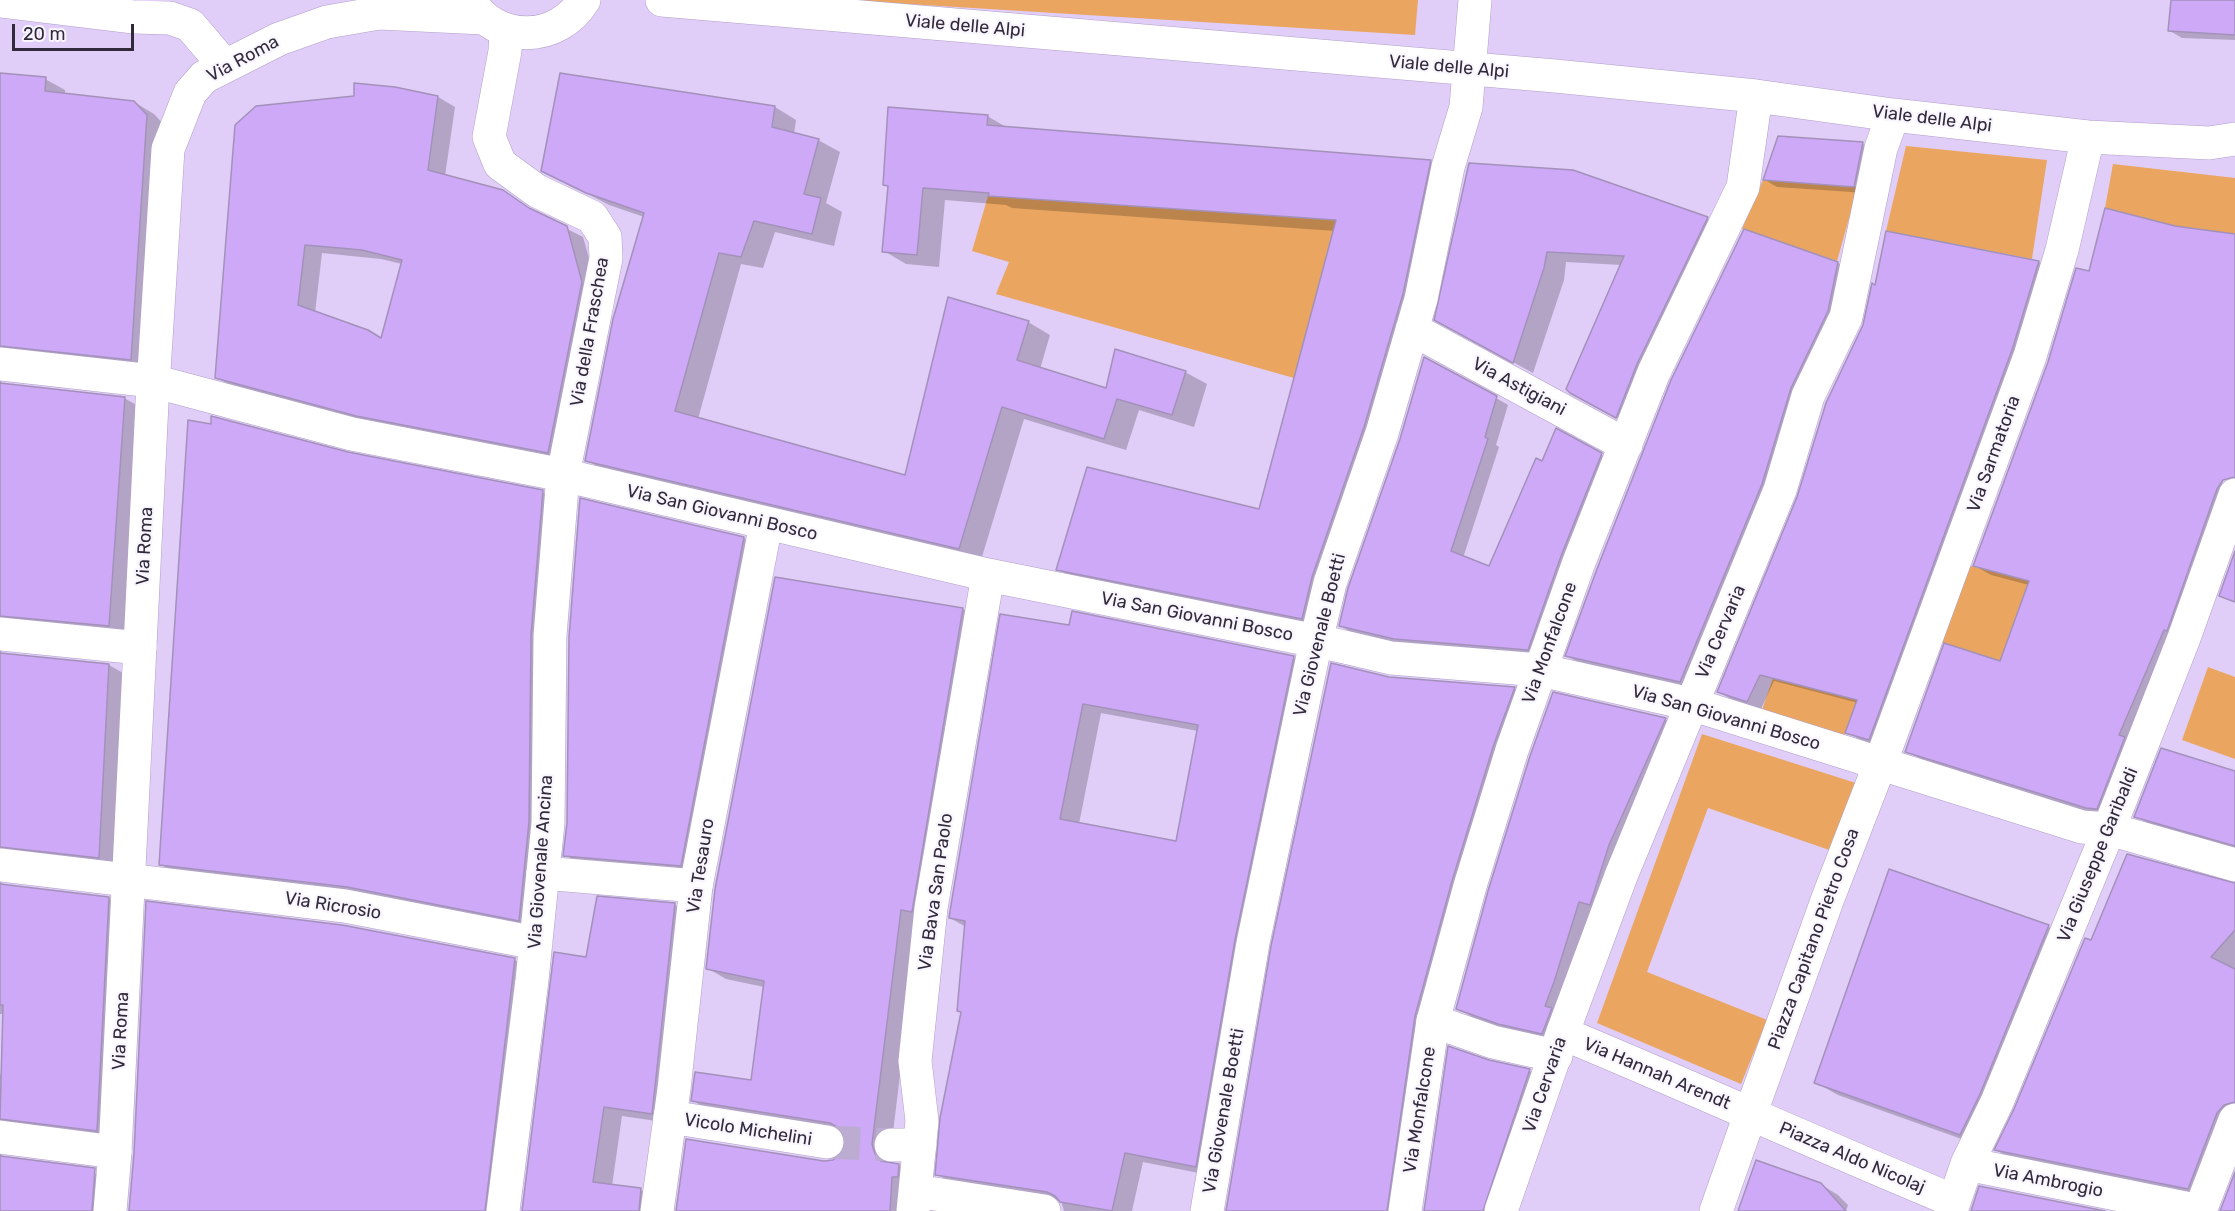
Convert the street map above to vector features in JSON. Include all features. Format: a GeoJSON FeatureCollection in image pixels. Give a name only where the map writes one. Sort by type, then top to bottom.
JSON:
{"type":"FeatureCollection","features":[{"type":"Feature","properties":{"kind":"street","name":"Via Roma"},"geometry":{"type":"LineString","coordinates":[[110,1211],[115,1152],[153,381],[168,149],[190,93],[204,77],[279,39],[327,22],[390,6],[486,16],[525,34],[545,32],[563,23],[578,10],[584,0]]}},
{"type":"Feature","properties":{"kind":"street","name":"Viale delle Alpi"},"geometry":{"type":"LineString","coordinates":[[662,0],[1469,68],[1756,96],[1893,115],[2088,137],[2209,143],[2235,139]]}},
{"type":"Feature","properties":{"kind":"street","name":"Via Giovenale Boetti"},"geometry":{"type":"LineString","coordinates":[[1207,1211],[1253,943],[1316,641],[1330,583],[1382,433],[1421,299],[1448,167],[1466,107],[1475,0]]}},
{"type":"Feature","properties":{"kind":"street"},"geometry":{"type":"LineString","coordinates":[[0,1],[72,11],[171,18],[190,25],[224,65]]}},
{"type":"Feature","properties":{"kind":"street","name":"Via della Fraschea"},"geometry":{"type":"LineString","coordinates":[[486,16],[505,51],[489,137],[500,164],[537,191],[592,217],[605,237],[606,258],[563,476]]}},
{"type":"Feature","properties":{"kind":"street","name":"Via Monfalcone"},"geometry":{"type":"LineString","coordinates":[[1405,1211],[1434,1021],[1470,886],[1512,750],[1579,562],[1654,372],[1743,187],[1756,96]]}},
{"type":"Feature","properties":{"kind":"street","name":"Via Cervaria"},"geometry":{"type":"LineString","coordinates":[[1501,1211],[1621,876],[1780,490],[1809,396],[1846,317],[1881,148],[1893,115]]}},
{"type":"Feature","properties":{"kind":"street","name":"Via Sarmatoria"},"geometry":{"type":"LineString","coordinates":[[1880,764],[2030,356],[2062,250],[2088,137]]}},
{"type":"Feature","properties":{"kind":"street","name":"Via Astigiani"},"geometry":{"type":"LineString","coordinates":[[1412,329],[1626,445]]}},
{"type":"Feature","properties":{"kind":"street","name":"Via San Giovanni Bosco"},"geometry":{"type":"LineString","coordinates":[[0,364],[153,381],[351,434],[563,476],[988,575],[1391,658],[1540,670],[1691,704],[2082,827],[2109,829],[2235,865]]}},
{"type":"Feature","properties":{"kind":"street","name":"Via Giovenale Ancina"},"geometry":{"type":"LineString","coordinates":[[503,1211],[536,944],[548,823],[550,636],[563,476]]}},
{"type":"Feature","properties":{"kind":"street","name":"Via Giuseppe Garibaldi"},"geometry":{"type":"LineString","coordinates":[[1953,1206],[1967,1164],[1997,1102],[2109,829],[2184,638],[2235,495]]}},
{"type":"Feature","properties":{"kind":"street","name":"Via Tesauro"},"geometry":{"type":"LineString","coordinates":[[657,1211],[696,886],[766,524]]}},
{"type":"Feature","properties":{"kind":"street","name":"Via Bava San Paolo"},"geometry":{"type":"LineString","coordinates":[[914,1201],[906,1145],[922,1121],[915,1061],[931,908],[988,575]]}},
{"type":"Feature","properties":{"kind":"street"},"geometry":{"type":"LineString","coordinates":[[0,634],[140,648]]}},
{"type":"Feature","properties":{"kind":"street","name":"Piazza Capitano Pietro Cosa"},"geometry":{"type":"LineString","coordinates":[[1716,1211],[1828,898],[1880,764]]}},
{"type":"Feature","properties":{"kind":"street","name":"Via Ricrosio"},"geometry":{"type":"LineString","coordinates":[[0,865],[345,906],[536,944]]}},
{"type":"Feature","properties":{"kind":"street"},"geometry":{"type":"LineString","coordinates":[[543,873],[696,886]]}},
{"type":"Feature","properties":{"kind":"street"},"geometry":{"type":"LineString","coordinates":[[1434,1021],[1493,1042],[1560,1045]]}},
{"type":"Feature","properties":{"kind":"street","name":"Via Hannah Arendt"},"geometry":{"type":"LineString","coordinates":[[1560,1045],[1722,1100],[1750,1115]]}},
{"type":"Feature","properties":{"kind":"street","name":"Piazza Aldo Nicolaj"},"geometry":{"type":"LineString","coordinates":[[1750,1115],[1953,1206]]}},
{"type":"Feature","properties":{"kind":"street","name":"Vicolo Michelini"},"geometry":{"type":"LineString","coordinates":[[670,1117],[827,1142]]}},
{"type":"Feature","properties":{"kind":"street"},"geometry":{"type":"LineString","coordinates":[[2200,1211],[2235,1120]]}},
{"type":"Feature","properties":{"kind":"street"},"geometry":{"type":"LineString","coordinates":[[0,1137],[115,1152]]}},
{"type":"Feature","properties":{"kind":"street","name":"Via Ambrogio"},"geometry":{"type":"LineString","coordinates":[[1967,1164],[2200,1211]]}},
{"type":"Feature","properties":{"kind":"street"},"geometry":{"type":"LineString","coordinates":[[914,1201],[1044,1211]]}},
{"type":"Feature","properties":{"kind":"shaded area"},"geometry":{"type":"Polygon","coordinates":[[[841,0],[1418,0],[1415,35],[841,0]]]}},
{"type":"Feature","properties":{"kind":"shaded area"},"geometry":{"type":"Polygon","coordinates":[[[1906,146],[2047,160],[2032,259],[1886,231],[1906,146]]]}},
{"type":"Feature","properties":{"kind":"shaded area"},"geometry":{"type":"Polygon","coordinates":[[[2113,164],[2235,178],[2235,234],[2175,226],[2105,208],[2113,164]]]}},
{"type":"Feature","properties":{"kind":"shaded area"},"geometry":{"type":"Polygon","coordinates":[[[1763,180],[1858,187],[1837,261],[1742,229],[1763,180]]]}},
{"type":"Feature","properties":{"kind":"shaded area"},"geometry":{"type":"Polygon","coordinates":[[[988,196],[1336,220],[1294,378],[996,294],[1009,262],[972,251],[988,196]]]}},
{"type":"Feature","properties":{"kind":"shaded area"},"geometry":{"type":"Polygon","coordinates":[[[1963,564],[2029,581],[2000,661],[1939,642],[1963,564]]]}},
{"type":"Feature","properties":{"kind":"shaded area"},"geometry":{"type":"Polygon","coordinates":[[[2208,667],[2235,677],[2235,759],[2182,740],[2208,667]]]}},
{"type":"Feature","properties":{"kind":"shaded area"},"geometry":{"type":"Polygon","coordinates":[[[1773,678],[1809,688],[1815,684],[1857,700],[1844,736],[1761,713],[1773,678]]]}},
{"type":"Feature","properties":{"kind":"shaded area"},"geometry":{"type":"Polygon","coordinates":[[[1702,734],[1859,784],[1835,852],[1708,808],[1647,972],[1767,1020],[1741,1084],[1597,1023],[1702,734]]]}},
{"type":"Feature","properties":{"kind":"building"},"geometry":{"type":"Polygon","coordinates":[[[2171,0],[2235,0],[2235,35],[2168,31],[2171,0]]]}},
{"type":"Feature","properties":{"kind":"building"},"geometry":{"type":"Polygon","coordinates":[[[0,73],[46,77],[45,91],[134,101],[147,115],[131,360],[0,346],[0,73]]]}},
{"type":"Feature","properties":{"kind":"building"},"geometry":{"type":"Polygon","coordinates":[[[560,73],[775,106],[772,127],[819,139],[804,194],[821,198],[812,234],[754,221],[741,257],[719,253],[675,411],[905,475],[948,297],[1029,321],[1017,360],[1106,388],[1115,349],[1186,371],[1172,415],[1117,399],[1104,439],[1002,407],[959,549],[585,461],[613,319],[644,213],[586,193],[541,171],[560,73]]]}},
{"type":"Feature","properties":{"kind":"building"},"geometry":{"type":"Polygon","coordinates":[[[354,83],[395,87],[438,96],[428,170],[503,190],[529,208],[567,226],[582,282],[548,453],[356,416],[215,378],[235,125],[256,106],[354,96],[354,83]],[[305,245],[298,305],[368,330],[381,338],[402,260],[362,250],[305,245]]]}},
{"type":"Feature","properties":{"kind":"building"},"geometry":{"type":"Polygon","coordinates":[[[888,107],[988,115],[987,125],[1431,160],[1403,294],[1364,427],[1312,577],[1302,619],[1056,570],[1087,467],[1259,509],[1336,220],[988,196],[989,193],[923,188],[917,255],[882,252],[888,186],[883,185],[888,107]]]}},
{"type":"Feature","properties":{"kind":"building"},"geometry":{"type":"Polygon","coordinates":[[[1778,136],[1863,142],[1854,187],[1763,180],[1778,136]]]}},
{"type":"Feature","properties":{"kind":"building"},"geometry":{"type":"Polygon","coordinates":[[[1469,163],[1573,170],[1708,217],[1637,364],[1616,418],[1566,389],[1624,256],[1547,252],[1544,268],[1513,363],[1434,320],[1469,163]]]}},
{"type":"Feature","properties":{"kind":"building"},"geometry":{"type":"Polygon","coordinates":[[[2105,208],[2175,226],[2235,234],[2235,477],[2223,480],[2217,489],[2167,631],[2164,630],[2119,735],[2125,737],[2097,809],[2086,808],[1905,752],[1944,643],[2000,661],[2029,581],[1973,566],[2048,362],[2076,268],[2089,271],[2105,208]]]}},
{"type":"Feature","properties":{"kind":"building"},"geometry":{"type":"Polygon","coordinates":[[[1744,229],[1838,262],[1828,311],[1791,388],[1762,484],[1680,682],[1565,656],[1671,380],[1744,229]]]}},
{"type":"Feature","properties":{"kind":"building"},"geometry":{"type":"Polygon","coordinates":[[[1886,231],[2039,261],[2012,350],[1869,740],[1845,733],[1857,700],[1760,675],[1747,702],[1717,692],[1797,497],[1826,403],[1863,325],[1872,283],[1875,285],[1886,231]]]}},
{"type":"Feature","properties":{"kind":"building"},"geometry":{"type":"Polygon","coordinates":[[[1424,357],[1497,396],[1485,437],[1488,439],[1451,551],[1489,566],[1536,458],[1542,461],[1556,428],[1602,453],[1561,556],[1528,650],[1394,639],[1339,626],[1348,588],[1400,439],[1424,357]]]}},
{"type":"Feature","properties":{"kind":"building"},"geometry":{"type":"Polygon","coordinates":[[[0,383],[125,397],[109,626],[0,616],[0,383]]]}},
{"type":"Feature","properties":{"kind":"building"},"geometry":{"type":"Polygon","coordinates":[[[211,416],[348,452],[543,490],[531,635],[529,822],[519,921],[347,887],[159,865],[188,420],[211,424],[211,416]]]}},
{"type":"Feature","properties":{"kind":"building"},"geometry":{"type":"Polygon","coordinates":[[[580,498],[744,537],[681,866],[563,856],[567,823],[569,637],[580,498]]]}},
{"type":"Feature","properties":{"kind":"building"},"geometry":{"type":"Polygon","coordinates":[[[2235,551],[2235,602],[2219,596],[2235,551]]]}},
{"type":"Feature","properties":{"kind":"building"},"geometry":{"type":"Polygon","coordinates":[[[775,577],[963,608],[912,912],[901,910],[872,1144],[875,1154],[881,1161],[899,1164],[898,1177],[892,1177],[890,1211],[676,1211],[686,1139],[824,1161],[833,1160],[841,1154],[846,1144],[845,1136],[839,1128],[830,1123],[691,1101],[695,1072],[751,1080],[764,981],[706,969],[715,889],[775,577]]]}},
{"type":"Feature","properties":{"kind":"building"},"geometry":{"type":"Polygon","coordinates":[[[1072,611],[1294,656],[1235,940],[1196,1167],[1125,1153],[1112,1211],[1060,1202],[1047,1192],[935,1175],[940,1118],[961,1012],[957,1011],[965,921],[949,918],[1000,614],[1069,625],[1072,611]],[[1083,704],[1060,819],[1176,841],[1198,725],[1083,704]]]}},
{"type":"Feature","properties":{"kind":"building"},"geometry":{"type":"Polygon","coordinates":[[[0,653],[109,664],[99,858],[0,847],[0,653]]]}},
{"type":"Feature","properties":{"kind":"building"},"geometry":{"type":"Polygon","coordinates":[[[1331,663],[1389,677],[1515,687],[1494,744],[1452,881],[1415,1016],[1387,1211],[1226,1211],[1271,946],[1331,663]]]}},
{"type":"Feature","properties":{"kind":"building"},"geometry":{"type":"Polygon","coordinates":[[[1553,692],[1666,718],[1609,845],[1590,905],[1579,902],[1545,1006],[1552,1008],[1542,1034],[1498,1024],[1456,1009],[1488,891],[1530,756],[1553,692]]]}},
{"type":"Feature","properties":{"kind":"building"},"geometry":{"type":"Polygon","coordinates":[[[2161,748],[2235,771],[2235,846],[2134,817],[2161,748]]]}},
{"type":"Feature","properties":{"kind":"building"},"geometry":{"type":"Polygon","coordinates":[[[2127,854],[2235,883],[2235,930],[2211,957],[2235,969],[2235,1102],[2224,1105],[2217,1113],[2188,1189],[1994,1150],[2014,1109],[2085,938],[2091,940],[2127,854]]]}},
{"type":"Feature","properties":{"kind":"building"},"geometry":{"type":"Polygon","coordinates":[[[1889,869],[2049,925],[1980,1094],[1960,1135],[1814,1083],[1889,869]]]}},
{"type":"Feature","properties":{"kind":"building"},"geometry":{"type":"Polygon","coordinates":[[[0,884],[109,897],[97,1131],[0,1119],[3,1005],[0,1005],[0,884]]]}},
{"type":"Feature","properties":{"kind":"building"},"geometry":{"type":"Polygon","coordinates":[[[597,896],[675,903],[652,1114],[604,1107],[593,1182],[641,1188],[639,1211],[522,1211],[554,952],[586,957],[597,896]]]}},
{"type":"Feature","properties":{"kind":"building"},"geometry":{"type":"Polygon","coordinates":[[[146,901],[342,925],[515,958],[485,1211],[129,1211],[134,1153],[146,901]]]}},
{"type":"Feature","properties":{"kind":"building"},"geometry":{"type":"Polygon","coordinates":[[[1448,1046],[1489,1060],[1530,1069],[1483,1211],[1424,1211],[1448,1046]]]}},
{"type":"Feature","properties":{"kind":"building"},"geometry":{"type":"Polygon","coordinates":[[[0,1156],[95,1168],[92,1211],[0,1211],[0,1156]]]}},
{"type":"Feature","properties":{"kind":"building"},"geometry":{"type":"Polygon","coordinates":[[[1756,1160],[1821,1183],[1846,1211],[1738,1211],[1756,1160]]]}},
{"type":"Feature","properties":{"kind":"building"},"geometry":{"type":"Polygon","coordinates":[[[2235,1172],[2235,1211],[2220,1211],[2235,1172]]]}},
{"type":"Feature","properties":{"kind":"building"},"geometry":{"type":"Polygon","coordinates":[[[1979,1186],[2105,1211],[1971,1211],[1979,1186]]]}},
{"type":"Feature","properties":{"kind":"tunnel"},"geometry":{"type":"LineString","coordinates":[[827,1142],[891,1145]]}}]}
